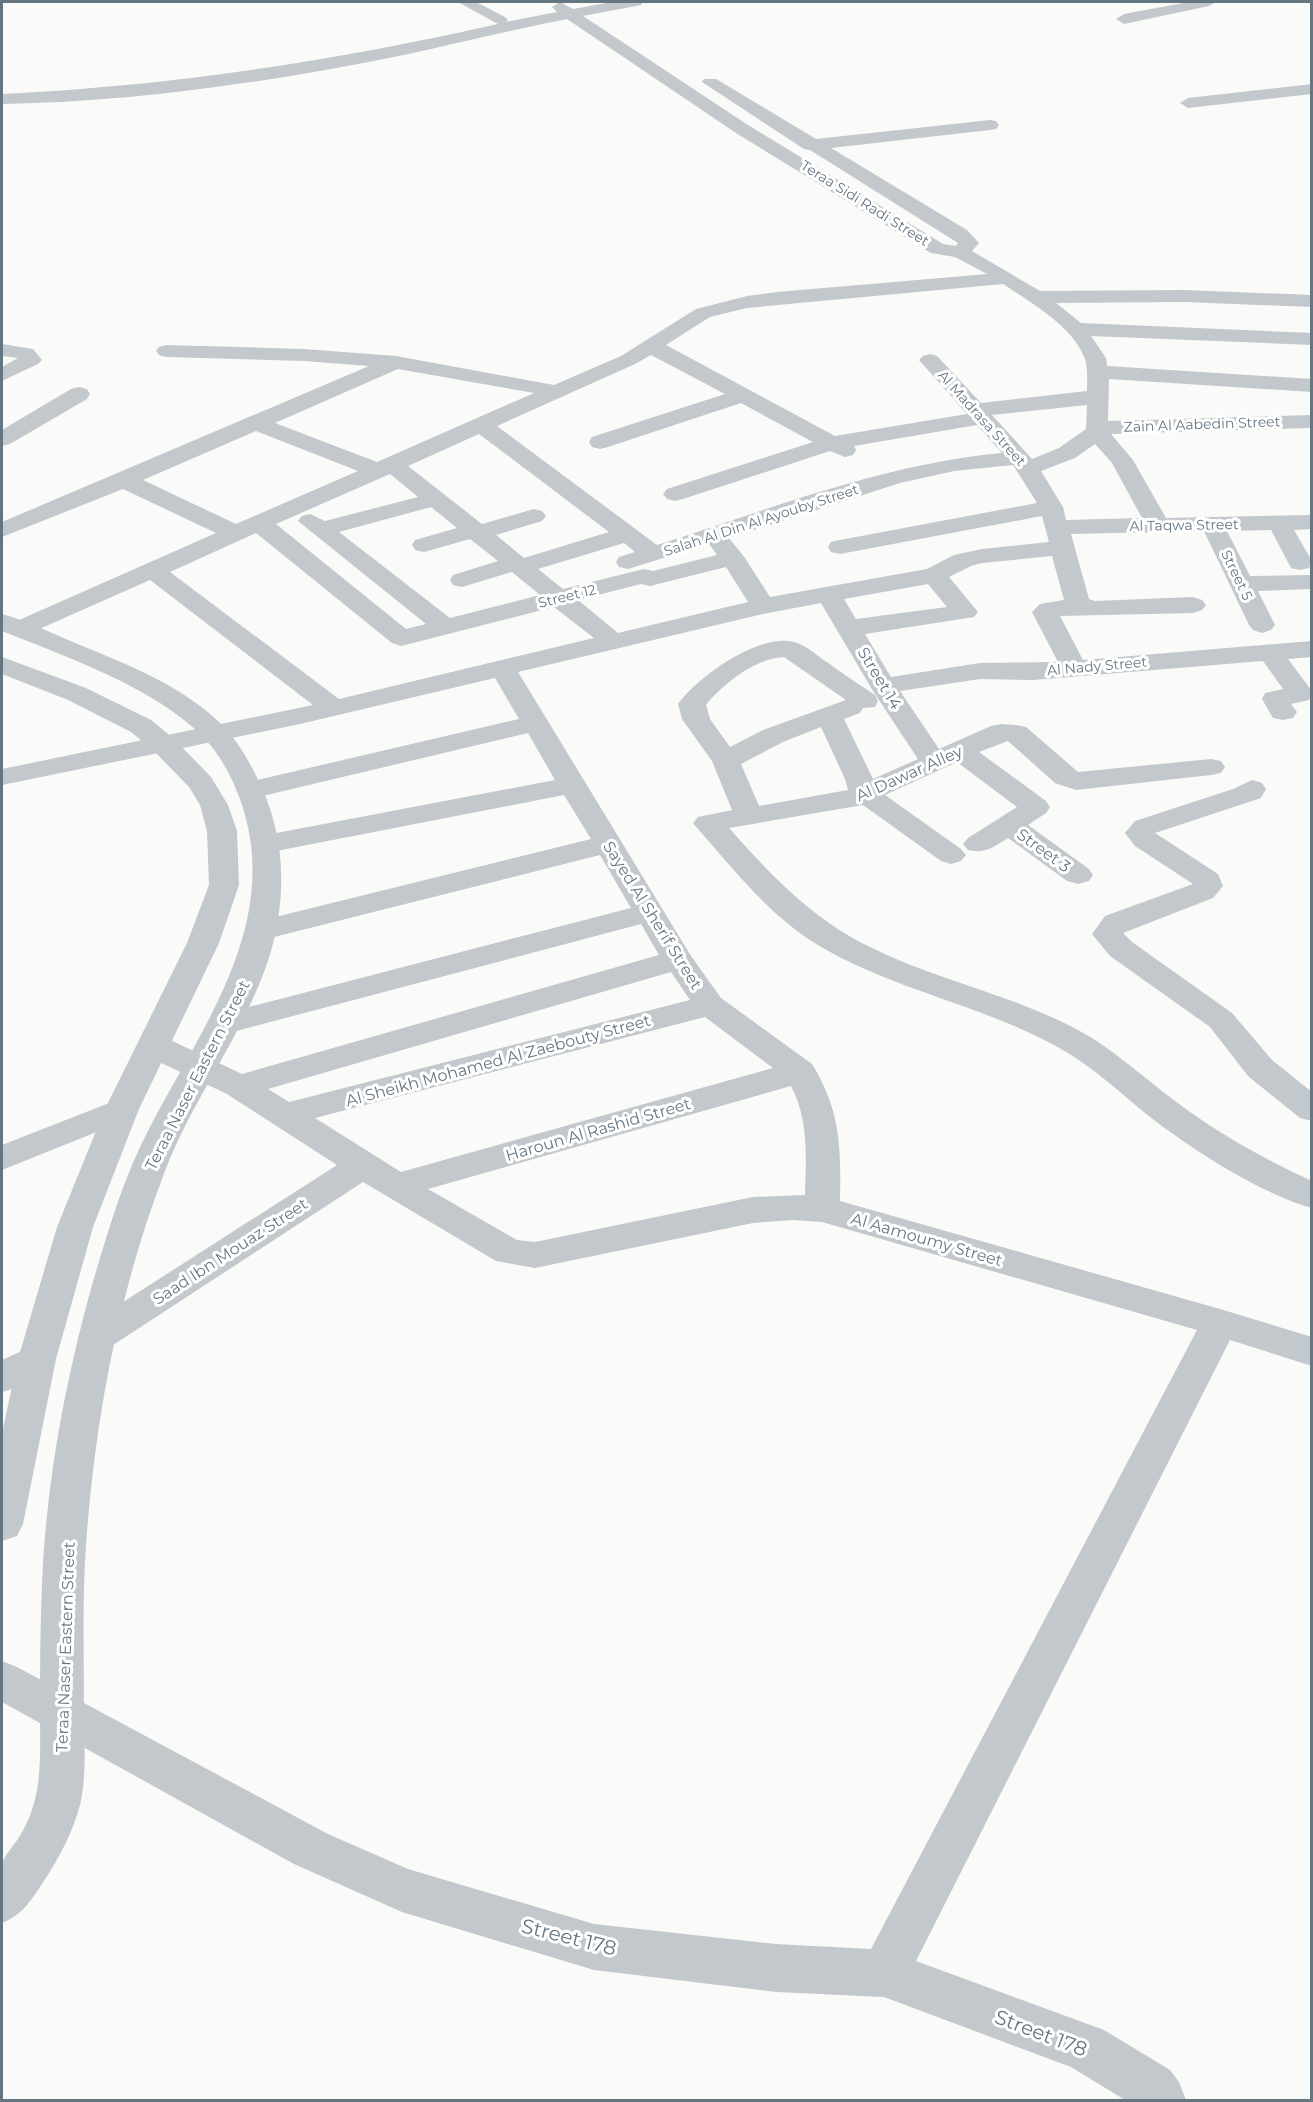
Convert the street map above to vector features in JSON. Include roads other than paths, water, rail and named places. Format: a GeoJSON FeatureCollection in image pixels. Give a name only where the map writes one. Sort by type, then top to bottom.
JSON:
{"type":"FeatureCollection","features":[{"type":"Feature","properties":{"kind":"street"},"geometry":{"type":"LineString","coordinates":[[465,2],[500,20]]}},
{"type":"Feature","properties":{"kind":"street"},"geometry":{"type":"LineString","coordinates":[[2,90],[95,85],[240,69],[352,51],[500,20],[636,2]]}},
{"type":"Feature","properties":{"kind":"street"},"geometry":{"type":"LineString","coordinates":[[1124,19],[1209,2]]}},
{"type":"Feature","properties":{"kind":"street"},"geometry":{"type":"LineString","coordinates":[[2,99],[48,98],[137,89],[298,69],[378,55],[585,10]]}},
{"type":"Feature","properties":{"kind":"street","name":"Teraa Sidi Radi Street"},"geometry":{"type":"LineString","coordinates":[[585,10],[742,129],[938,249],[960,252],[1007,278],[1036,297],[1076,329],[1095,358],[1098,372],[1097,430]]}},
{"type":"Feature","properties":{"kind":"street"},"geometry":{"type":"LineString","coordinates":[[699,75],[810,145],[893,191],[960,234],[969,243],[960,252]]}},
{"type":"Feature","properties":{"kind":"street"},"geometry":{"type":"LineString","coordinates":[[1188,103],[1311,89]]}},
{"type":"Feature","properties":{"kind":"street"},"geometry":{"type":"LineString","coordinates":[[810,145],[990,125]]}},
{"type":"Feature","properties":{"kind":"street"},"geometry":{"type":"LineString","coordinates":[[10,625],[152,570],[558,392],[627,360],[703,314],[747,302],[1007,278]]}},
{"type":"Feature","properties":{"kind":"street"},"geometry":{"type":"LineString","coordinates":[[1036,297],[1221,297],[1311,301]]}},
{"type":"Feature","properties":{"kind":"street"},"geometry":{"type":"LineString","coordinates":[[1221,297],[1240,336]]}},
{"type":"Feature","properties":{"kind":"street"},"geometry":{"type":"LineString","coordinates":[[1076,329],[1311,339]]}},
{"type":"Feature","properties":{"kind":"street"},"geometry":{"type":"LineString","coordinates":[[651,346],[877,468]]}},
{"type":"Feature","properties":{"kind":"street"},"geometry":{"type":"LineString","coordinates":[[2,350],[26,353],[31,360],[2,375]]}},
{"type":"Feature","properties":{"kind":"street"},"geometry":{"type":"LineString","coordinates":[[166,351],[348,357],[396,362],[448,369],[558,392]]}},
{"type":"Feature","properties":{"kind":"street","name":"Al Madrasa Street"},"geometry":{"type":"LineString","coordinates":[[930,360],[1023,463],[1057,528],[1077,602],[1082,607]]}},
{"type":"Feature","properties":{"kind":"street"},"geometry":{"type":"LineString","coordinates":[[2,530],[124,480],[396,362]]}},
{"type":"Feature","properties":{"kind":"street"},"geometry":{"type":"LineString","coordinates":[[1098,372],[1311,386]]}},
{"type":"Feature","properties":{"kind":"street"},"geometry":{"type":"LineString","coordinates":[[2,439],[79,394]]}},
{"type":"Feature","properties":{"kind":"street"},"geometry":{"type":"LineString","coordinates":[[600,442],[744,395]]}},
{"type":"Feature","properties":{"kind":"street"},"geometry":{"type":"LineString","coordinates":[[675,494],[833,443],[979,414],[1096,397]]}},
{"type":"Feature","properties":{"kind":"street"},"geometry":{"type":"LineString","coordinates":[[255,423],[386,468],[436,499],[614,642]]}},
{"type":"Feature","properties":{"kind":"street","name":"Zain Al Aabedin Street"},"geometry":{"type":"LineString","coordinates":[[1097,430],[1310,425]]}},
{"type":"Feature","properties":{"kind":"street"},"geometry":{"type":"LineString","coordinates":[[482,426],[654,554]]}},
{"type":"Feature","properties":{"kind":"street"},"geometry":{"type":"LineString","coordinates":[[1097,430],[1122,460],[1158,525]]}},
{"type":"Feature","properties":{"kind":"street","name":"Salah Al Din Al Ayouby Street"},"geometry":{"type":"LineString","coordinates":[[628,562],[714,535],[877,468],[1023,463],[1067,453],[1097,430]]}},
{"type":"Feature","properties":{"kind":"street"},"geometry":{"type":"LineString","coordinates":[[124,480],[235,533]]}},
{"type":"Feature","properties":{"kind":"street"},"geometry":{"type":"LineString","coordinates":[[321,529],[436,499]]}},
{"type":"Feature","properties":{"kind":"street"},"geometry":{"type":"LineString","coordinates":[[292,508],[446,627]]}},
{"type":"Feature","properties":{"kind":"street"},"geometry":{"type":"LineString","coordinates":[[424,545],[534,516]]}},
{"type":"Feature","properties":{"kind":"street","name":"Street 12"},"geometry":{"type":"LineString","coordinates":[[259,522],[401,638],[644,576],[650,579],[733,558]]}},
{"type":"Feature","properties":{"kind":"street","name":"Al Taqwa Street"},"geometry":{"type":"LineString","coordinates":[[1057,528],[1311,522]]}},
{"type":"Feature","properties":{"kind":"street"},"geometry":{"type":"LineString","coordinates":[[1241,584],[1306,573],[1279,523]]}},
{"type":"Feature","properties":{"kind":"street","name":"Street 5"},"geometry":{"type":"LineString","coordinates":[[1212,525],[1262,625]]}},
{"type":"Feature","properties":{"kind":"street"},"geometry":{"type":"LineString","coordinates":[[840,547],[1057,528]]}},
{"type":"Feature","properties":{"kind":"street"},"geometry":{"type":"LineString","coordinates":[[2,777],[334,708],[763,606],[934,575],[957,563],[1057,528]]}},
{"type":"Feature","properties":{"kind":"street"},"geometry":{"type":"LineString","coordinates":[[462,580],[627,534]]}},
{"type":"Feature","properties":{"kind":"street"},"geometry":{"type":"LineString","coordinates":[[714,535],[733,558],[763,606]]}},
{"type":"Feature","properties":{"kind":"street"},"geometry":{"type":"LineString","coordinates":[[152,570],[334,708]]}},
{"type":"Feature","properties":{"kind":"street"},"geometry":{"type":"LineString","coordinates":[[850,628],[965,612],[934,575]]}},
{"type":"Feature","properties":{"kind":"street","name":"Street 14"},"geometry":{"type":"LineString","coordinates":[[828,594],[883,686],[946,756]]}},
{"type":"Feature","properties":{"kind":"street"},"geometry":{"type":"LineString","coordinates":[[1074,668],[1045,612],[1049,609],[1193,605]]}},
{"type":"Feature","properties":{"kind":"street","name":"Teraa Naser Eastern Street"},"geometry":{"type":"LineString","coordinates":[[2,1900],[34,1858],[53,1818],[62,1783],[63,1579],[75,1456],[97,1337],[123,1241],[157,1148],[248,976],[262,930],[268,886],[266,844],[260,816],[250,790],[215,733],[188,709],[156,689],[10,625]]}},
{"type":"Feature","properties":{"kind":"street"},"geometry":{"type":"LineString","coordinates":[[726,761],[773,736],[865,701],[790,649],[766,652],[708,687],[692,704],[696,719],[726,761],[749,816]]}},
{"type":"Feature","properties":{"kind":"street","name":"Al Nady Street"},"geometry":{"type":"LineString","coordinates":[[883,686],[980,671],[1033,672],[1311,649]]}},
{"type":"Feature","properties":{"kind":"street"},"geometry":{"type":"LineString","coordinates":[[1270,652],[1300,693],[1275,699],[1284,712]]}},
{"type":"Feature","properties":{"kind":"street"},"geometry":{"type":"LineString","coordinates":[[2,665],[77,694],[141,726],[164,744],[201,783],[214,805],[222,831],[224,885],[202,943],[122,1110],[75,1227],[37,1359],[2,1524]]}},
{"type":"Feature","properties":{"kind":"street","name":"Sayed Al Sherif Street"},"geometry":{"type":"LineString","coordinates":[[502,668],[678,960],[710,1005],[800,1072],[819,1108],[824,1141],[822,1209]]}},
{"type":"Feature","properties":{"kind":"street"},"geometry":{"type":"LineString","coordinates":[[829,715],[865,794],[951,855]]}},
{"type":"Feature","properties":{"kind":"street"},"geometry":{"type":"LineString","coordinates":[[250,790],[536,723]]}},
{"type":"Feature","properties":{"kind":"street","name":"Al Dawar Alley"},"geometry":{"type":"LineString","coordinates":[[1211,767],[1076,781],[1065,777],[1016,733],[1001,732],[865,794],[837,803],[708,823],[779,902],[831,939],[872,959],[1000,1008],[1059,1034],[1112,1068],[1192,1130],[1236,1157],[1311,1196]]}},
{"type":"Feature","properties":{"kind":"street","name":"Street 3"},"geometry":{"type":"LineString","coordinates":[[946,756],[1036,807],[978,844]]}},
{"type":"Feature","properties":{"kind":"street"},"geometry":{"type":"LineString","coordinates":[[266,844],[573,785]]}},
{"type":"Feature","properties":{"kind":"street"},"geometry":{"type":"LineString","coordinates":[[1252,789],[1251,792],[1243,795],[1145,827],[1140,833],[1145,840],[1198,873],[1206,880],[1208,886],[1202,892],[1116,923],[1107,934],[1121,949],[1221,1020],[1260,1068],[1308,1103]]}},
{"type":"Feature","properties":{"kind":"street","name":"Street 3"},"geometry":{"type":"LineString","coordinates":[[1010,825],[1078,875]]}},
{"type":"Feature","properties":{"kind":"street"},"geometry":{"type":"LineString","coordinates":[[262,930],[608,844]]}},
{"type":"Feature","properties":{"kind":"street"},"geometry":{"type":"LineString","coordinates":[[225,1023],[650,912]]}},
{"type":"Feature","properties":{"kind":"street"},"geometry":{"type":"LineString","coordinates":[[239,1086],[678,960]]}},
{"type":"Feature","properties":{"kind":"street","name":"Al Sheikh Mohamed Al Zaebouty Street"},"geometry":{"type":"LineString","coordinates":[[286,1114],[710,1005]]}},
{"type":"Feature","properties":{"kind":"street"},"geometry":{"type":"LineString","coordinates":[[154,1046],[239,1086],[396,1186]]}},
{"type":"Feature","properties":{"kind":"street","name":"Haroun Al Rashid Street"},"geometry":{"type":"LineString","coordinates":[[396,1186],[800,1072]]}},
{"type":"Feature","properties":{"kind":"street"},"geometry":{"type":"LineString","coordinates":[[2,1158],[122,1110]]}},
{"type":"Feature","properties":{"kind":"street","name":"Saad Ibn Mouaz Street"},"geometry":{"type":"LineString","coordinates":[[97,1337],[363,1165]]}},
{"type":"Feature","properties":{"kind":"street","name":"Al Aamoumy Street"},"geometry":{"type":"LineString","coordinates":[[396,1186],[509,1252],[535,1255],[753,1210],[793,1207],[822,1209],[1220,1323],[1311,1352]]}},
{"type":"Feature","properties":{"kind":"street"},"geometry":{"type":"LineString","coordinates":[[884,1973],[1220,1323]]}},
{"type":"Feature","properties":{"kind":"street"},"geometry":{"type":"LineString","coordinates":[[2,1377],[37,1359]]}},
{"type":"Feature","properties":{"kind":"street","name":"Street 178"},"geometry":{"type":"LineString","coordinates":[[2,1680],[62,1715],[311,1849],[402,1890],[594,1947],[776,1968],[884,1973],[1086,2048],[1152,2088],[1161,2100]]}}]}
